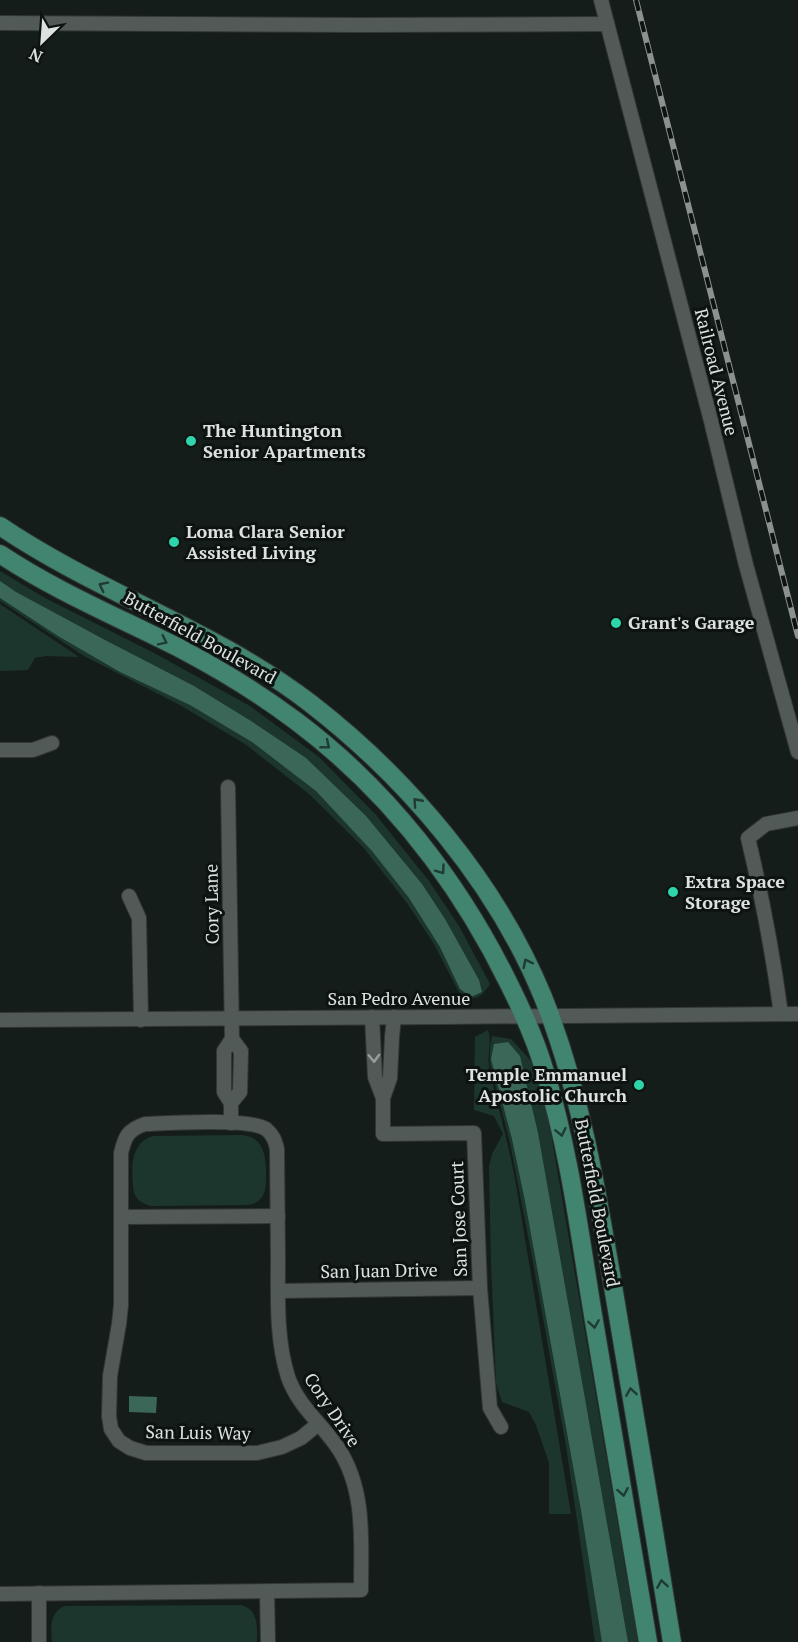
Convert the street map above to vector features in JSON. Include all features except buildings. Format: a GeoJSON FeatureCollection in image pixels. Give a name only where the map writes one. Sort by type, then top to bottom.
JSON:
{"type":"FeatureCollection","features":[{"type":"Feature","properties":{"kind":"main road","name":"Butterfield Boulevard"},"geometry":{"type":"LineString","coordinates":[[0,526],[65,566],[237,654],[310,703],[348,734],[419,805],[476,877],[496,907],[538,986],[550,1016],[566,1065],[586,1142],[606,1245],[672,1642]]}},
{"type":"Feature","properties":{"kind":"main road","name":"Butterfield Boulevard"},"geometry":{"type":"LineString","coordinates":[[0,554],[50,584],[219,670],[259,695],[335,752],[397,814],[443,872],[483,936],[501,968],[535,1041],[556,1109],[648,1642]]}},
{"type":"Feature","properties":{"kind":"street","name":"Railroad Avenue"},"geometry":{"type":"LineString","coordinates":[[601,0],[746,565],[798,752]]}},
{"type":"Feature","properties":{"kind":"street"},"geometry":{"type":"LineString","coordinates":[[0,23],[607,24]]}},
{"type":"Feature","properties":{"kind":"street"},"geometry":{"type":"LineString","coordinates":[[0,750],[33,750],[52,743]]}},
{"type":"Feature","properties":{"kind":"street","name":"Cory Lane"},"geometry":{"type":"LineString","coordinates":[[228,787],[232,1020]]}},
{"type":"Feature","properties":{"kind":"street"},"geometry":{"type":"LineString","coordinates":[[781,1014],[769,938],[747,838],[766,824],[798,818]]}},
{"type":"Feature","properties":{"kind":"street"},"geometry":{"type":"LineString","coordinates":[[129,897],[139,918],[141,1020]]}},
{"type":"Feature","properties":{"kind":"street","name":"San Pedro Avenue"},"geometry":{"type":"LineString","coordinates":[[0,1020],[798,1014]]}},
{"type":"Feature","properties":{"kind":"street","name":"San Jose Court"},"geometry":{"type":"LineString","coordinates":[[372,1017],[375,1077],[383,1098]]}},
{"type":"Feature","properties":{"kind":"street","name":"San Jose Court"},"geometry":{"type":"LineString","coordinates":[[394,1017],[390,1078],[383,1098],[383,1134],[474,1133],[480,1288],[490,1408],[501,1427]]}},
{"type":"Feature","properties":{"kind":"street"},"geometry":{"type":"LineString","coordinates":[[231,1123],[231,1102],[240,1092],[241,1051],[232,1039],[232,1020]]}},
{"type":"Feature","properties":{"kind":"street","name":"Cory Drive"},"geometry":{"type":"LineString","coordinates":[[0,1594],[361,1590],[361,1515],[351,1473],[338,1448],[302,1403],[289,1378],[281,1346],[278,1291],[277,1149],[273,1136],[264,1128],[231,1123]]}},
{"type":"Feature","properties":{"kind":"street","name":"San Luis Way"},"geometry":{"type":"LineString","coordinates":[[231,1123],[145,1124],[133,1128],[124,1142],[121,1153],[121,1305],[110,1376],[111,1430],[119,1441],[130,1448],[146,1453],[258,1453],[282,1447],[301,1438],[318,1424]]}},
{"type":"Feature","properties":{"kind":"street"},"geometry":{"type":"LineString","coordinates":[[121,1217],[278,1216]]}},
{"type":"Feature","properties":{"kind":"street","name":"San Juan Drive"},"geometry":{"type":"LineString","coordinates":[[278,1291],[480,1288]]}},
{"type":"Feature","properties":{"kind":"street"},"geometry":{"type":"LineString","coordinates":[[267,1592],[268,1642]]}},
{"type":"Feature","properties":{"kind":"street"},"geometry":{"type":"LineString","coordinates":[[39,1593],[39,1642]]}},
{"type":"Feature","properties":{"kind":"shaded area"},"geometry":{"type":"Polygon","coordinates":[[[0,571],[45,598],[156,654],[250,706],[319,757],[376,815],[429,881],[459,926],[490,984],[484,992],[476,998],[462,998],[434,944],[407,903],[363,847],[309,794],[245,744],[180,705],[84,656],[0,601],[0,571]]]}},
{"type":"Feature","properties":{"kind":"shaded area"},"geometry":{"type":"Polygon","coordinates":[[[0,581],[16,592],[194,686],[306,758],[366,816],[422,884],[445,919],[479,980],[482,992],[471,997],[460,989],[440,947],[409,898],[372,851],[316,791],[252,742],[190,705],[120,672],[58,636],[0,598],[0,581]]]}},
{"type":"Feature","properties":{"kind":"shaded area"},"geometry":{"type":"Polygon","coordinates":[[[0,604],[79,657],[46,656],[35,658],[28,670],[0,671],[0,604]]]}},
{"type":"Feature","properties":{"kind":"shaded area"},"geometry":{"type":"Polygon","coordinates":[[[488,1030],[489,1067],[515,1179],[571,1514],[549,1514],[549,1463],[536,1425],[529,1412],[502,1402],[496,1383],[489,1166],[492,1154],[503,1134],[494,1116],[474,1110],[475,1037],[488,1030]]]}},
{"type":"Feature","properties":{"kind":"shaded area"},"geometry":{"type":"Polygon","coordinates":[[[492,1036],[511,1039],[533,1063],[549,1122],[638,1642],[595,1642],[566,1446],[532,1257],[510,1143],[490,1064],[492,1036]]]}},
{"type":"Feature","properties":{"kind":"shaded area"},"geometry":{"type":"Polygon","coordinates":[[[508,1042],[520,1056],[538,1133],[628,1642],[602,1642],[581,1510],[525,1201],[491,1059],[494,1044],[508,1042]]]}},
{"type":"Feature","properties":{"kind":"shaded area"},"geometry":{"type":"Polygon","coordinates":[[[153,1136],[249,1136],[261,1146],[266,1163],[265,1187],[262,1197],[253,1204],[246,1205],[151,1206],[143,1203],[134,1193],[133,1159],[139,1145],[153,1136]]]}},
{"type":"Feature","properties":{"kind":"shaded area"},"geometry":{"type":"Polygon","coordinates":[[[129,1396],[157,1397],[156,1413],[129,1412],[129,1396]]]}},
{"type":"Feature","properties":{"kind":"shaded area"},"geometry":{"type":"Polygon","coordinates":[[[241,1605],[247,1607],[254,1615],[257,1625],[257,1642],[52,1642],[53,1617],[64,1606],[241,1605]]]}},
{"type":"Feature","properties":{"kind":"railway"},"geometry":{"type":"LineString","coordinates":[[636,0],[798,636]]}},
{"type":"Feature","properties":{"kind":"place","name":"The Huntington Senior Apartments"},"geometry":{"type":"Point","coordinates":[191,441]}},
{"type":"Feature","properties":{"kind":"place","name":"Loma Clara Senior Assisted Living"},"geometry":{"type":"Point","coordinates":[174,542]}},
{"type":"Feature","properties":{"kind":"place","name":"Grant's Garage"},"geometry":{"type":"Point","coordinates":[616,623]}},
{"type":"Feature","properties":{"kind":"place","name":"Extra Space Storage"},"geometry":{"type":"Point","coordinates":[673,892]}},
{"type":"Feature","properties":{"kind":"place","name":"Temple Emmanuel Apostolic Church"},"geometry":{"type":"Point","coordinates":[639,1085]}}]}
